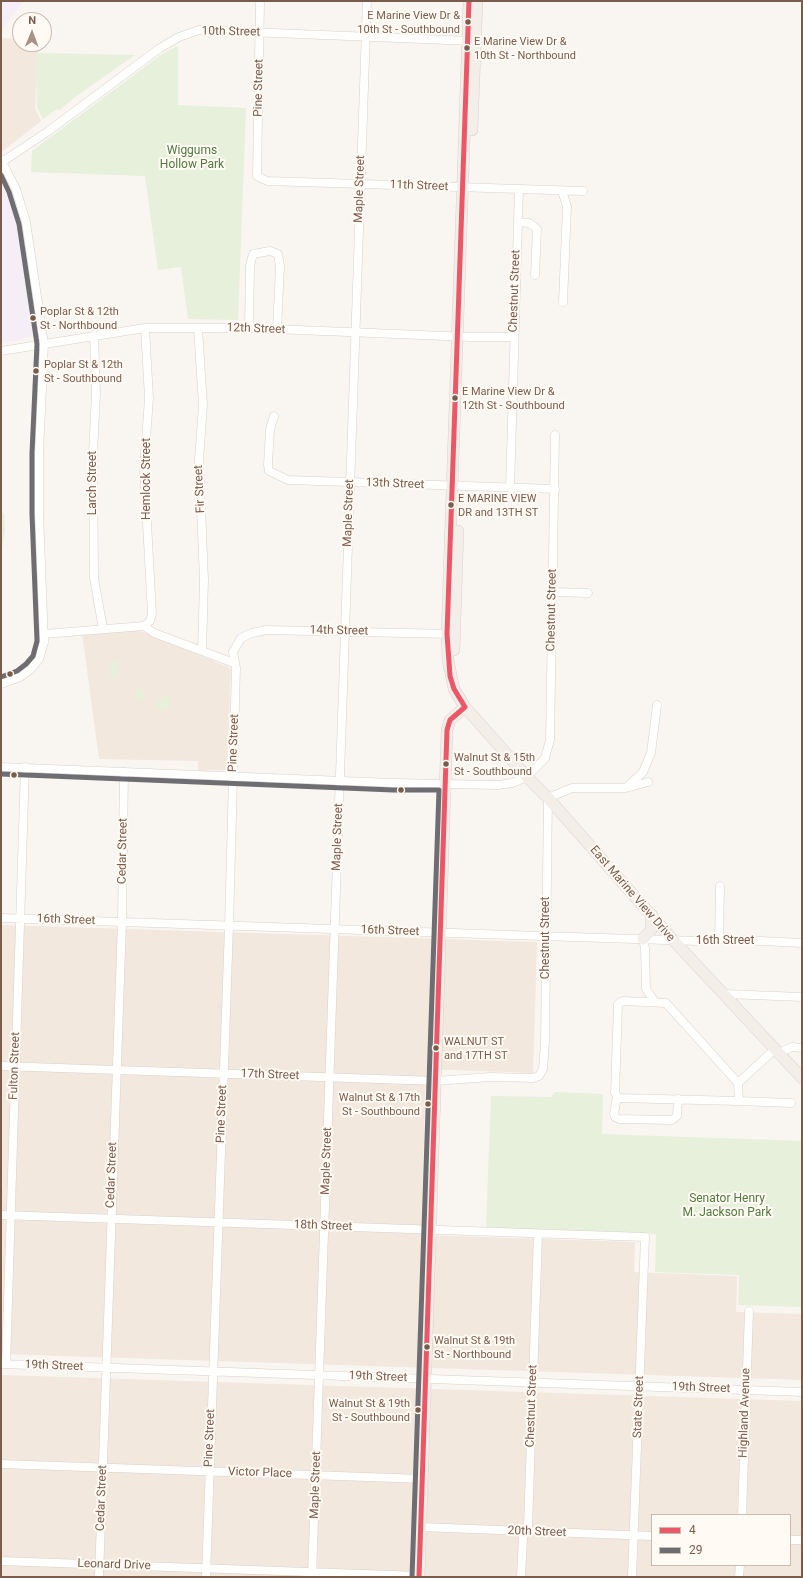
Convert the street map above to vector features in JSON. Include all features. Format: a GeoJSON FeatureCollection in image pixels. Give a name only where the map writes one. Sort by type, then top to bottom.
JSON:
{"type":"FeatureCollection","features":[{"type":"Feature","properties":{"kind":"main road","name":"East Marine View Drive"},"geometry":{"type":"LineString","coordinates":[[469,1],[472,41]]}},
{"type":"Feature","properties":{"kind":"main road","name":"East Marine View Drive"},"geometry":{"type":"LineString","coordinates":[[478,1],[472,41],[450,676],[454,689],[465,707],[652,915],[672,940],[725,994],[802,1078]]}},
{"type":"Feature","properties":{"kind":"main road"},"geometry":{"type":"LineString","coordinates":[[420,1576],[442,933],[447,730],[450,720],[465,707]]}},
{"type":"Feature","properties":{"kind":"main road"},"geometry":{"type":"LineString","coordinates":[[643,939],[651,930],[652,915]]}},
{"type":"Feature","properties":{"kind":"street","name":"Pine Street"},"geometry":{"type":"LineString","coordinates":[[257,176],[260,1]]}},
{"type":"Feature","properties":{"kind":"street","name":"Maple Street"},"geometry":{"type":"LineString","coordinates":[[312,1574],[317,1475],[329,1077],[367,1]]}},
{"type":"Feature","properties":{"kind":"street","name":"10th Street"},"geometry":{"type":"LineString","coordinates":[[2,161],[47,132],[160,48],[179,37],[199,30],[472,41]]}},
{"type":"Feature","properties":{"kind":"street"},"geometry":{"type":"LineString","coordinates":[[1,684],[16,679],[30,670],[42,651],[44,634],[39,514],[39,453],[44,344],[26,222],[16,189],[2,161]]}},
{"type":"Feature","properties":{"kind":"street","name":"11th Street"},"geometry":{"type":"LineString","coordinates":[[257,176],[267,181],[583,191]]}},
{"type":"Feature","properties":{"kind":"street","name":"Chestnut Street"},"geometry":{"type":"LineString","coordinates":[[510,488],[519,189]]}},
{"type":"Feature","properties":{"kind":"street"},"geometry":{"type":"LineString","coordinates":[[562,191],[567,206],[563,302]]}},
{"type":"Feature","properties":{"kind":"street"},"geometry":{"type":"LineString","coordinates":[[518,222],[529,223],[537,229],[535,275]]}},
{"type":"Feature","properties":{"kind":"street"},"geometry":{"type":"LineString","coordinates":[[249,328],[250,266],[253,254],[262,251],[270,251],[278,254],[280,266],[278,330]]}},
{"type":"Feature","properties":{"kind":"street","name":"12th Street"},"geometry":{"type":"LineString","coordinates":[[1,351],[145,328],[249,328],[461,337],[514,337]]}},
{"type":"Feature","properties":{"kind":"street","name":"Hemlock Street"},"geometry":{"type":"LineString","coordinates":[[144,626],[150,621],[152,614],[144,468],[149,398],[145,328]]}},
{"type":"Feature","properties":{"kind":"street","name":"Fir Street"},"geometry":{"type":"LineString","coordinates":[[198,328],[203,405],[199,460],[204,580],[202,651]]}},
{"type":"Feature","properties":{"kind":"street","name":"Larch Street"},"geometry":{"type":"LineString","coordinates":[[94,335],[96,394],[93,453],[94,578],[103,629]]}},
{"type":"Feature","properties":{"kind":"street","name":"13th Street"},"geometry":{"type":"LineString","coordinates":[[274,416],[270,429],[269,471],[288,480],[555,490]]}},
{"type":"Feature","properties":{"kind":"street","name":"Chestnut Street"},"geometry":{"type":"LineString","coordinates":[[527,777],[545,758],[549,748],[555,435]]}},
{"type":"Feature","properties":{"kind":"street"},"geometry":{"type":"LineString","coordinates":[[553,592],[588,593]]}},
{"type":"Feature","properties":{"kind":"street"},"geometry":{"type":"LineString","coordinates":[[44,634],[144,626],[154,633],[234,663]]}},
{"type":"Feature","properties":{"kind":"street","name":"14th Street"},"geometry":{"type":"LineString","coordinates":[[232,652],[241,638],[252,633],[266,630],[451,634]]}},
{"type":"Feature","properties":{"kind":"street","name":"Pine Street"},"geometry":{"type":"LineString","coordinates":[[206,1577],[229,926],[236,668],[232,652]]}},
{"type":"Feature","properties":{"kind":"street"},"geometry":{"type":"LineString","coordinates":[[626,788],[643,772],[650,753],[657,705]]}},
{"type":"Feature","properties":{"kind":"street"},"geometry":{"type":"LineString","coordinates":[[1,767],[340,781],[498,785],[512,784],[527,777]]}},
{"type":"Feature","properties":{"kind":"street","name":"Fulton Street"},"geometry":{"type":"LineString","coordinates":[[4,1364],[25,767]]}},
{"type":"Feature","properties":{"kind":"street","name":"Cedar Street"},"geometry":{"type":"LineString","coordinates":[[99,1577],[122,922],[124,772]]}},
{"type":"Feature","properties":{"kind":"street"},"geometry":{"type":"LineString","coordinates":[[548,798],[572,788],[626,788],[648,782]]}},
{"type":"Feature","properties":{"kind":"street","name":"Chestnut Street"},"geometry":{"type":"LineString","coordinates":[[539,1076],[543,1069],[548,798]]}},
{"type":"Feature","properties":{"kind":"street"},"geometry":{"type":"LineString","coordinates":[[719,939],[720,886]]}},
{"type":"Feature","properties":{"kind":"street","name":"16th Street"},"geometry":{"type":"LineString","coordinates":[[1,918],[672,940],[719,939],[802,943]]}},
{"type":"Feature","properties":{"kind":"street"},"geometry":{"type":"LineString","coordinates":[[643,939],[645,948],[646,989],[655,1002]]}},
{"type":"Feature","properties":{"kind":"street"},"geometry":{"type":"LineString","coordinates":[[725,994],[802,997]]}},
{"type":"Feature","properties":{"kind":"street"},"geometry":{"type":"LineString","coordinates":[[678,1099],[677,1116],[672,1120],[619,1119],[615,1117],[614,1114],[617,1097],[614,1093],[618,1004],[623,1001],[666,1003],[738,1083],[739,1101]]}},
{"type":"Feature","properties":{"kind":"street"},"geometry":{"type":"LineString","coordinates":[[738,1083],[777,1051],[792,1047],[802,1048]]}},
{"type":"Feature","properties":{"kind":"street","name":"17th Street"},"geometry":{"type":"LineString","coordinates":[[1,1066],[436,1081],[490,1077],[533,1078],[539,1076]]}},
{"type":"Feature","properties":{"kind":"street"},"geometry":{"type":"LineString","coordinates":[[617,1097],[791,1104]]}},
{"type":"Feature","properties":{"kind":"street","name":"18th Street"},"geometry":{"type":"LineString","coordinates":[[1,1215],[645,1237]]}},
{"type":"Feature","properties":{"kind":"street","name":"Chestnut Street"},"geometry":{"type":"LineString","coordinates":[[521,1577],[523,1538],[528,1526],[538,1234]]}},
{"type":"Feature","properties":{"kind":"street","name":"State Street"},"geometry":{"type":"LineString","coordinates":[[632,1577],[645,1237]]}},
{"type":"Feature","properties":{"kind":"street","name":"Highland Avenue"},"geometry":{"type":"LineString","coordinates":[[742,1514],[749,1311]]}},
{"type":"Feature","properties":{"kind":"street","name":"19th Street"},"geometry":{"type":"LineString","coordinates":[[4,1364],[802,1392]]}},
{"type":"Feature","properties":{"kind":"street","name":"Victor Place"},"geometry":{"type":"LineString","coordinates":[[1,1464],[423,1479]]}},
{"type":"Feature","properties":{"kind":"street","name":"20th Street"},"geometry":{"type":"LineString","coordinates":[[421,1527],[651,1536]]}},
{"type":"Feature","properties":{"kind":"street"},"geometry":{"type":"LineString","coordinates":[[791,1540],[802,1540]]}},
{"type":"Feature","properties":{"kind":"street","name":"Leonard Drive"},"geometry":{"type":"LineString","coordinates":[[1,1561],[206,1568],[312,1574],[420,1576]]}},
{"type":"Feature","properties":{"kind":"street"},"geometry":{"type":"LineString","coordinates":[[739,1577],[740,1566]]}},
{"type":"Feature","properties":{"kind":"shaded area"},"geometry":{"type":"Polygon","coordinates":[[[1,1],[24,1],[15,12],[12,12],[12,16],[1,30],[1,1]]]}},
{"type":"Feature","properties":{"kind":"shaded area"},"geometry":{"type":"Polygon","coordinates":[[[1,38],[12,39],[12,52],[38,52],[35,108],[41,121],[3,151],[1,149],[1,38]]]}},
{"type":"Feature","properties":{"kind":"shaded area"},"geometry":{"type":"Polygon","coordinates":[[[1,178],[14,206],[20,234],[33,319],[34,336],[23,338],[22,340],[1,342],[1,178]]]}},
{"type":"Feature","properties":{"kind":"shaded area"},"geometry":{"type":"Polygon","coordinates":[[[135,629],[228,667],[231,670],[227,767],[225,770],[198,771],[198,761],[99,759],[82,633],[135,629]]]}},
{"type":"Feature","properties":{"kind":"shaded area"},"geometry":{"type":"Polygon","coordinates":[[[1,925],[537,942],[533,1073],[426,1069],[421,1235],[635,1242],[634,1272],[737,1276],[736,1312],[802,1314],[802,1380],[1,1354],[1,925]]]}},
{"type":"Feature","properties":{"kind":"shaded area"},"geometry":{"type":"Polygon","coordinates":[[[1,1375],[802,1401],[802,1577],[1,1577],[1,1375]]]}},
{"type":"Feature","properties":{"kind":"green space","name":"Wiggums Hollow Park"},"geometry":{"type":"Polygon","coordinates":[[[178,46],[178,105],[246,108],[238,320],[188,319],[181,267],[158,270],[145,176],[31,172],[32,151],[162,54],[178,46]]]}},
{"type":"Feature","properties":{"kind":"green space"},"geometry":{"type":"Polygon","coordinates":[[[36,53],[135,55],[75,97],[60,110],[57,109],[43,119],[37,107],[36,53]]]}},
{"type":"Feature","properties":{"kind":"green space"},"geometry":{"type":"Polygon","coordinates":[[[1,512],[4,514],[5,530],[1,555],[1,512]]]}},
{"type":"Feature","properties":{"kind":"green space"},"geometry":{"type":"Polygon","coordinates":[[[118,660],[118,678],[111,677],[110,662],[118,660]]]}},
{"type":"Feature","properties":{"kind":"green space"},"geometry":{"type":"Polygon","coordinates":[[[138,687],[144,693],[143,699],[139,702],[135,696],[138,687]]]}},
{"type":"Feature","properties":{"kind":"green space"},"geometry":{"type":"Polygon","coordinates":[[[169,696],[171,700],[169,707],[161,713],[160,709],[155,707],[156,704],[162,697],[169,696]]]}},
{"type":"Feature","properties":{"kind":"green space","name":"Senator Henry M. Jackson Park"},"geometry":{"type":"Polygon","coordinates":[[[555,1092],[603,1094],[602,1134],[802,1141],[802,1307],[738,1305],[739,1275],[655,1272],[656,1234],[486,1228],[491,1096],[551,1097],[555,1092]]]}},
{"type":"Feature","properties":{"kind":"transit line","name":"4"},"geometry":{"type":"LineString","coordinates":[[465,707],[454,689],[450,676],[447,634],[469,1]]}},
{"type":"Feature","properties":{"kind":"transit line","name":"29"},"geometry":{"type":"LineString","coordinates":[[1,175],[9,192],[19,224],[37,344],[32,453],[32,514],[37,641],[33,656],[26,664],[17,671],[1,677]]}},
{"type":"Feature","properties":{"kind":"transit line","name":"4"},"geometry":{"type":"LineString","coordinates":[[419,1577],[447,730],[450,720],[465,707]]}},
{"type":"Feature","properties":{"kind":"transit line","name":"29"},"geometry":{"type":"LineString","coordinates":[[1,774],[393,790],[439,790],[412,1577]]}},
{"type":"Feature","properties":{"kind":"place","name":"E Marine View Dr & 10th St - Southbound"},"geometry":{"type":"Point","coordinates":[468,22]}},
{"type":"Feature","properties":{"kind":"place","name":"E Marine View Dr & 10th St - Northbound"},"geometry":{"type":"Point","coordinates":[467,48]}},
{"type":"Feature","properties":{"kind":"place","name":"Poplar St & 12th St - Northbound"},"geometry":{"type":"Point","coordinates":[33,318]}},
{"type":"Feature","properties":{"kind":"place","name":"Poplar St & 12th St - Southbound"},"geometry":{"type":"Point","coordinates":[36,371]}},
{"type":"Feature","properties":{"kind":"place","name":"E Marine View Dr & 12th St - Southbound"},"geometry":{"type":"Point","coordinates":[455,398]}},
{"type":"Feature","properties":{"kind":"place","name":"E MARINE VIEW DR and 13TH ST"},"geometry":{"type":"Point","coordinates":[451,505]}},
{"type":"Feature","properties":{"kind":"place","name":"Walnut St & 15th St - Southbound"},"geometry":{"type":"Point","coordinates":[446,764]}},
{"type":"Feature","properties":{"kind":"place","name":"WALNUT ST and 17TH ST"},"geometry":{"type":"Point","coordinates":[436,1048]}},
{"type":"Feature","properties":{"kind":"place","name":"Walnut St & 17th St - Southbound"},"geometry":{"type":"Point","coordinates":[428,1104]}},
{"type":"Feature","properties":{"kind":"place","name":"Walnut St & 19th St - Northbound"},"geometry":{"type":"Point","coordinates":[427,1347]}},
{"type":"Feature","properties":{"kind":"place","name":"Walnut St & 19th St - Southbound"},"geometry":{"type":"Point","coordinates":[418,1410]}}]}
